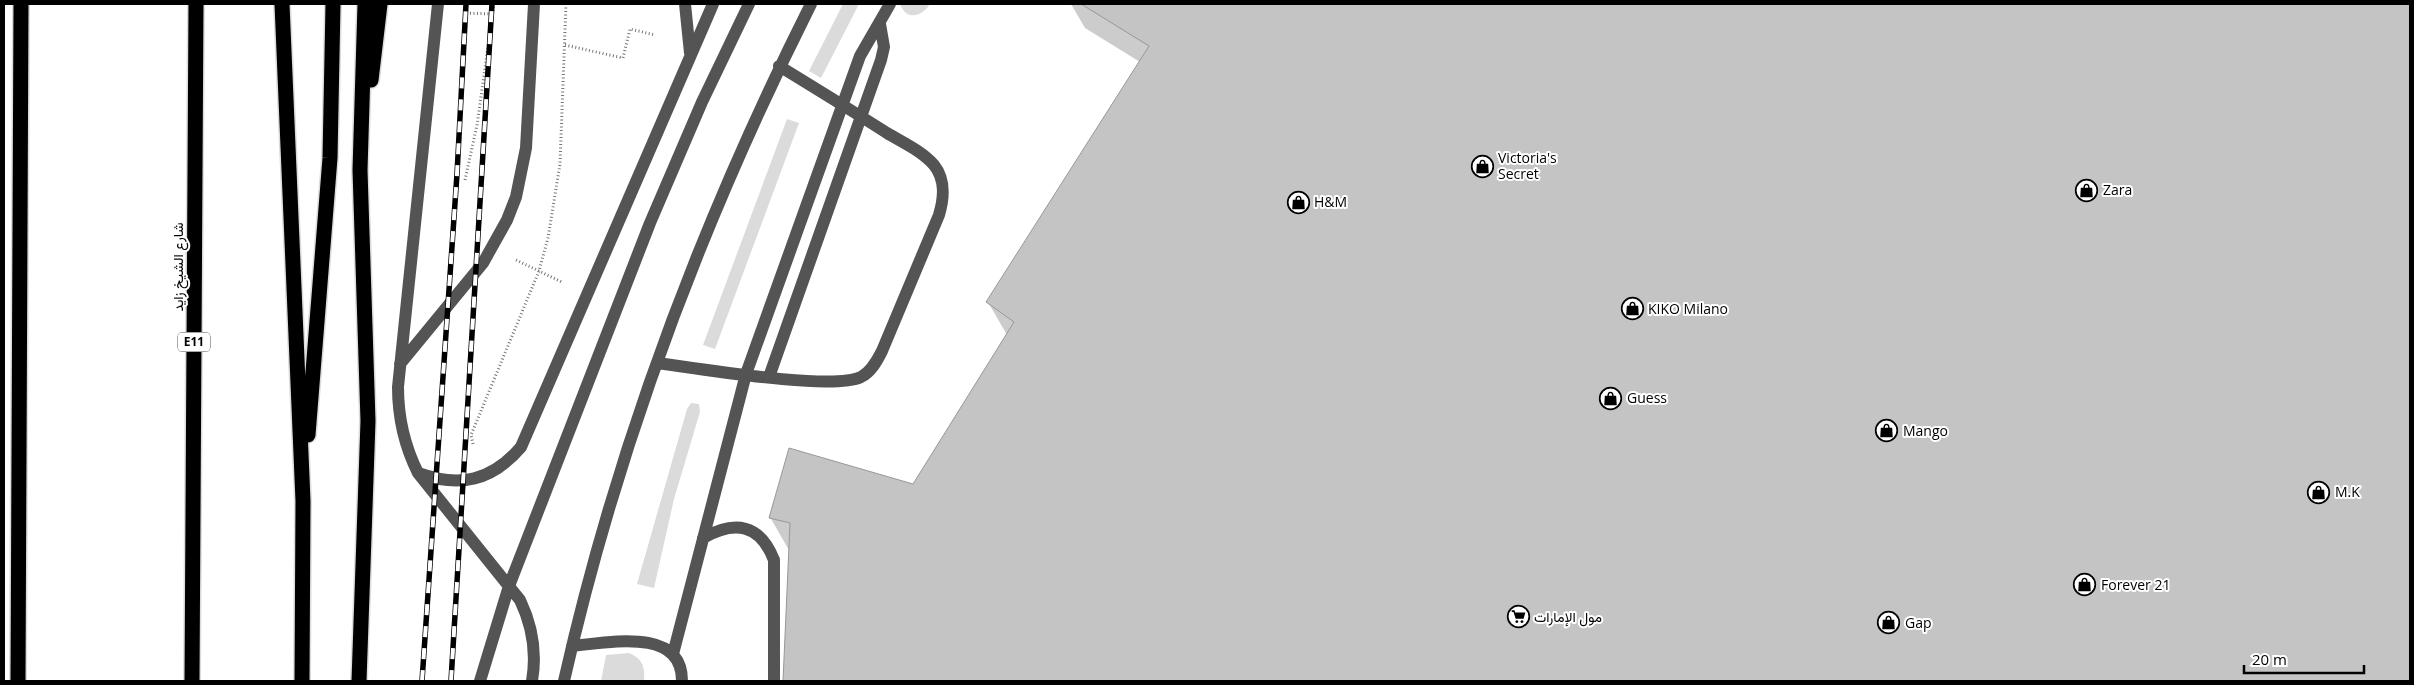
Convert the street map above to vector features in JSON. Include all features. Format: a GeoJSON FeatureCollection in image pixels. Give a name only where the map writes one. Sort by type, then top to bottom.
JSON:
{"type":"FeatureCollection","features":[{"type":"Feature","properties":{"kind":"highway"},"geometry":{"type":"LineString","coordinates":[[18,681],[21,4]]}},
{"type":"Feature","properties":{"kind":"highway","name":"شارع الشيخ زايد"},"geometry":{"type":"LineString","coordinates":[[192,681],[196,4]]}},
{"type":"Feature","properties":{"kind":"highway"},"geometry":{"type":"LineString","coordinates":[[282,4],[302,502],[302,681]]}},
{"type":"Feature","properties":{"kind":"highway"},"geometry":{"type":"LineString","coordinates":[[302,502],[330,158],[333,4]]}},
{"type":"Feature","properties":{"kind":"highway"},"geometry":{"type":"LineString","coordinates":[[359,681],[368,422],[360,170],[365,4]]}},
{"type":"Feature","properties":{"kind":"highway"},"geometry":{"type":"LineString","coordinates":[[360,170],[380,4]]}},
{"type":"Feature","properties":{"kind":"street"},"geometry":{"type":"LineString","coordinates":[[438,4],[400,364],[398,409],[401,432],[418,474],[520,600],[533,634],[535,653],[532,681]]}},
{"type":"Feature","properties":{"kind":"street"},"geometry":{"type":"LineString","coordinates":[[400,364],[483,263],[507,220],[516,197],[526,148],[534,4]]}},
{"type":"Feature","properties":{"kind":"street"},"geometry":{"type":"LineString","coordinates":[[685,4],[689,22],[690,59]]}},
{"type":"Feature","properties":{"kind":"street"},"geometry":{"type":"LineString","coordinates":[[418,474],[450,481],[482,477],[510,459],[521,447],[713,4]]}},
{"type":"Feature","properties":{"kind":"street"},"geometry":{"type":"LineString","coordinates":[[480,681],[509,586],[650,223],[702,102],[750,4]]}},
{"type":"Feature","properties":{"kind":"street"},"geometry":{"type":"LineString","coordinates":[[564,681],[617,485],[657,363],[714,214],[779,66],[810,4]]}},
{"type":"Feature","properties":{"kind":"street"},"geometry":{"type":"LineString","coordinates":[[673,654],[746,374],[842,104],[866,43],[880,24],[890,4]]}},
{"type":"Feature","properties":{"kind":"street"},"geometry":{"type":"LineString","coordinates":[[770,377],[862,116],[884,47],[880,24]]}},
{"type":"Feature","properties":{"kind":"street"},"geometry":{"type":"LineString","coordinates":[[657,363],[770,377],[846,382],[862,376],[874,365],[938,215],[944,199],[942,181],[934,165],[921,154],[862,116],[779,66]]}},
{"type":"Feature","properties":{"kind":"street"},"geometry":{"type":"LineString","coordinates":[[703,538],[726,527],[739,527],[751,531],[762,538],[769,548],[774,560],[774,681]]}},
{"type":"Feature","properties":{"kind":"street"},"geometry":{"type":"LineString","coordinates":[[572,646],[637,641],[660,646],[673,654],[679,663],[682,681]]}},
{"type":"Feature","properties":{"kind":"path"},"geometry":{"type":"LineString","coordinates":[[465,180],[476,125],[494,4]]}},
{"type":"Feature","properties":{"kind":"path"},"geometry":{"type":"LineString","coordinates":[[564,45],[623,58],[630,29],[655,35]]}},
{"type":"Feature","properties":{"kind":"path"},"geometry":{"type":"LineString","coordinates":[[510,258],[570,285]]}},
{"type":"Feature","properties":{"kind":"shaded area"},"geometry":{"type":"Polygon","coordinates":[[[843,4],[859,4],[821,78],[809,71],[843,4]]]}},
{"type":"Feature","properties":{"kind":"shaded area"},"geometry":{"type":"Polygon","coordinates":[[[900,4],[930,4],[923,12],[910,15],[906,13],[900,4]]]}},
{"type":"Feature","properties":{"kind":"shaded area"},"geometry":{"type":"Polygon","coordinates":[[[787,119],[799,123],[715,349],[703,345],[787,119]]]}},
{"type":"Feature","properties":{"kind":"shaded area"},"geometry":{"type":"Polygon","coordinates":[[[691,403],[699,404],[700,412],[674,499],[654,588],[637,584],[687,409],[691,403]]]}},
{"type":"Feature","properties":{"kind":"shaded area"},"geometry":{"type":"Polygon","coordinates":[[[629,653],[642,664],[644,681],[601,681],[606,655],[629,653]]]}},
{"type":"Feature","properties":{"kind":"building"},"geometry":{"type":"Polygon","coordinates":[[[1081,4],[2410,4],[2410,681],[783,681],[790,523],[769,518],[789,448],[913,484],[1014,322],[986,302],[1149,46],[1081,4]]]}},
{"type":"Feature","properties":{"kind":"railway"},"geometry":{"type":"LineString","coordinates":[[422,681],[457,174],[466,4]]}},
{"type":"Feature","properties":{"kind":"railway"},"geometry":{"type":"LineString","coordinates":[[451,681],[492,4]]}},
{"type":"Feature","properties":{"kind":"place","name":"Victoria's Secret"},"geometry":{"type":"Point","coordinates":[1482,166]}},
{"type":"Feature","properties":{"kind":"place","name":"Zara"},"geometry":{"type":"Point","coordinates":[2087,190]}},
{"type":"Feature","properties":{"kind":"place","name":"H&M"},"geometry":{"type":"Point","coordinates":[1298,202]}},
{"type":"Feature","properties":{"kind":"place","name":"KIKO Milano"},"geometry":{"type":"Point","coordinates":[1632,309]}},
{"type":"Feature","properties":{"kind":"place","name":"Guess"},"geometry":{"type":"Point","coordinates":[1611,398]}},
{"type":"Feature","properties":{"kind":"place","name":"Mango"},"geometry":{"type":"Point","coordinates":[1887,431]}},
{"type":"Feature","properties":{"kind":"place","name":"M.K"},"geometry":{"type":"Point","coordinates":[2319,492]}},
{"type":"Feature","properties":{"kind":"place","name":"Forever 21"},"geometry":{"type":"Point","coordinates":[2085,585]}},
{"type":"Feature","properties":{"kind":"place","name":"مول الإمارات"},"geometry":{"type":"Point","coordinates":[1518,617]}},
{"type":"Feature","properties":{"kind":"place","name":"Gap"},"geometry":{"type":"Point","coordinates":[1889,623]}}]}
